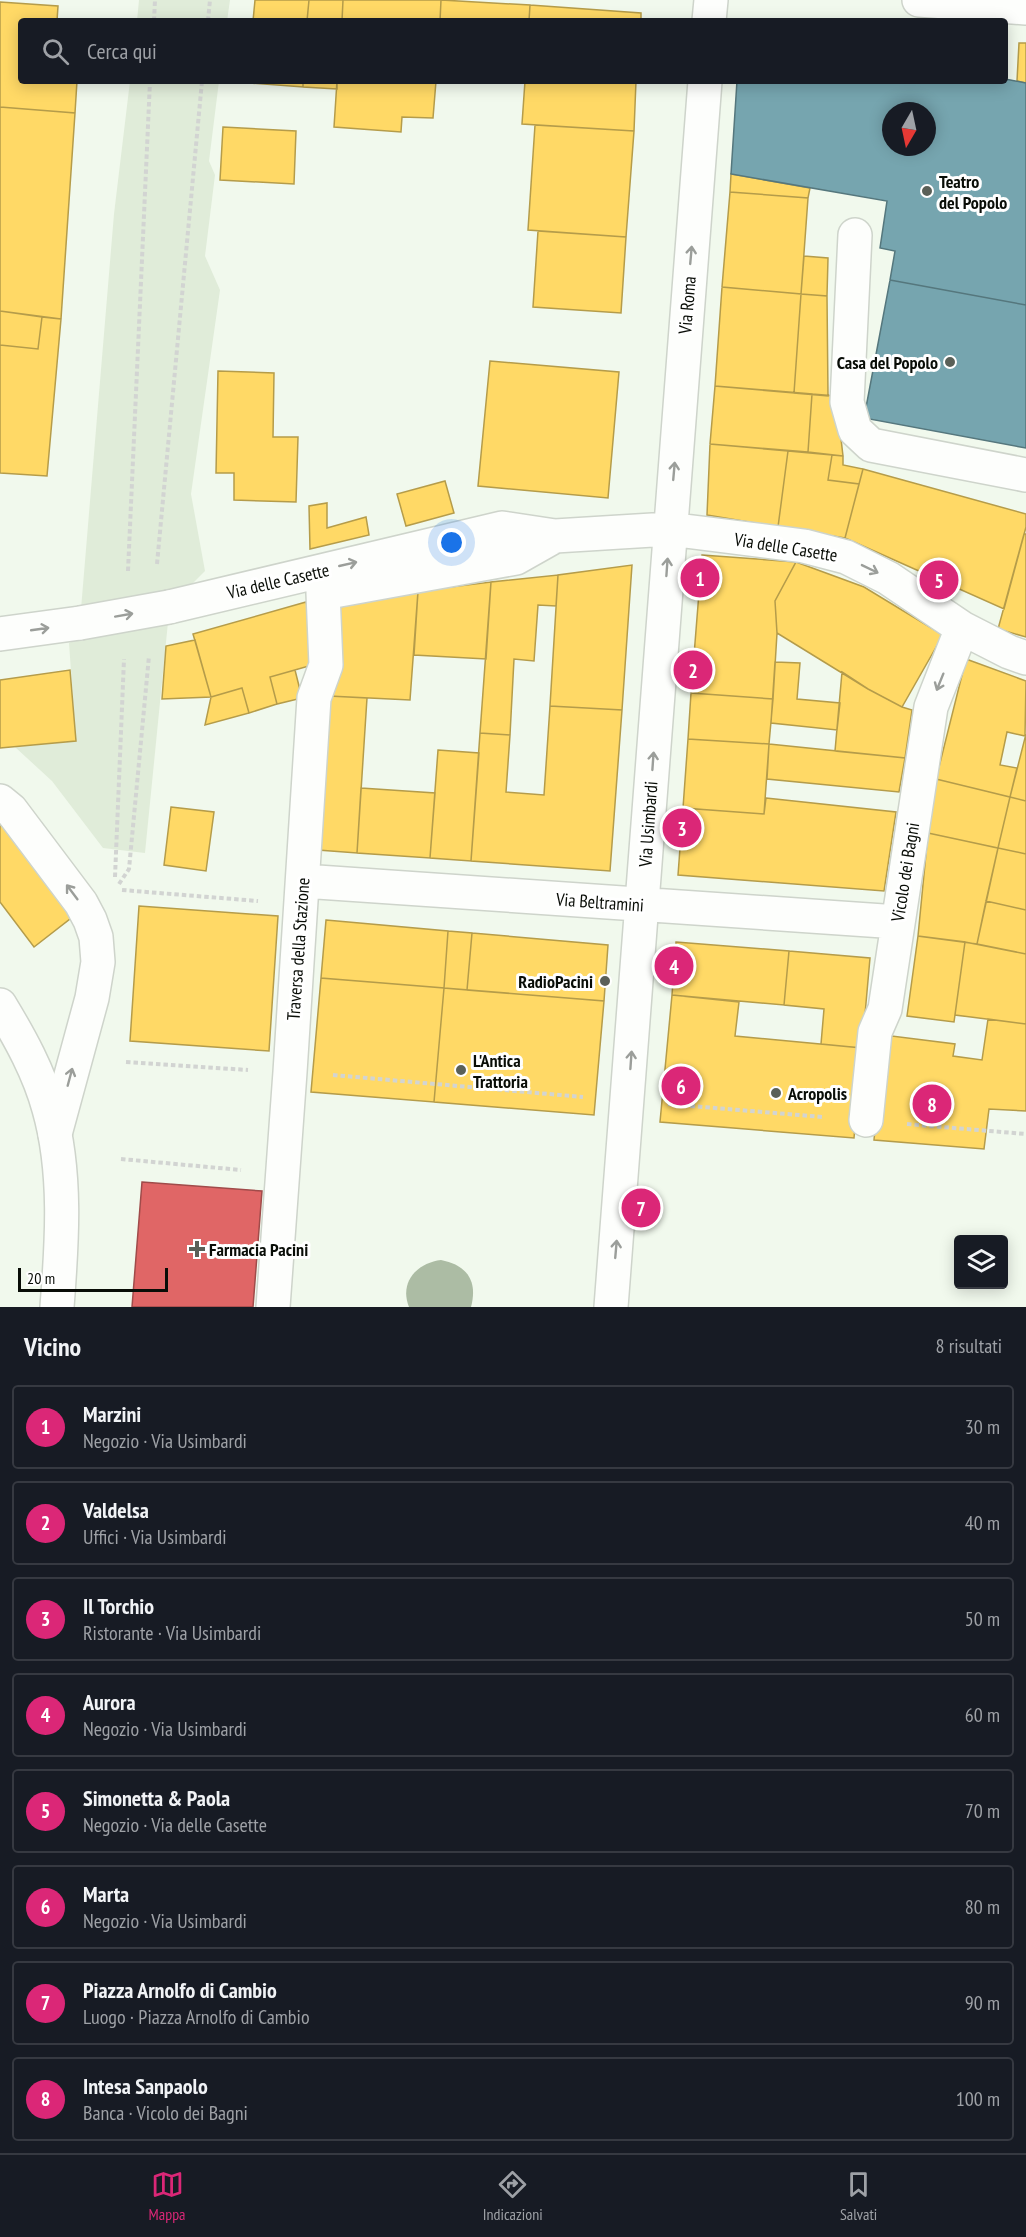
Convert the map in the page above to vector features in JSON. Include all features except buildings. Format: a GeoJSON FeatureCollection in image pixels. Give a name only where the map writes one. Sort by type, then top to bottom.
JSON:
{"type":"FeatureCollection","features":[{"type":"Feature","properties":{"kind":"street"},"geometry":{"type":"LineString","coordinates":[[710,18],[711,0]]}},
{"type":"Feature","properties":{"kind":"street"},"geometry":{"type":"LineString","coordinates":[[919,0],[1026,8]]}},
{"type":"Feature","properties":{"kind":"street","name":"Via Roma"},"geometry":{"type":"LineString","coordinates":[[669,529],[705,84]]}},
{"type":"Feature","properties":{"kind":"street"},"geometry":{"type":"LineString","coordinates":[[855,235],[847,402],[855,430],[871,445],[1026,475]]}},
{"type":"Feature","properties":{"kind":"street","name":"Via delle Casette"},"geometry":{"type":"LineString","coordinates":[[0,634],[169,607],[502,528],[555,536],[669,529],[804,546],[846,557],[888,578],[962,628],[1026,658]]}},
{"type":"Feature","properties":{"kind":"street","name":"Via Usimbardi"},"geometry":{"type":"LineString","coordinates":[[612,1307],[669,529]]}},
{"type":"Feature","properties":{"kind":"street","name":"Via delle Casette"},"geometry":{"type":"LineString","coordinates":[[323,593],[516,558],[555,536]]}},
{"type":"Feature","properties":{"kind":"street","name":"Traversa della Stazione"},"geometry":{"type":"LineString","coordinates":[[273,1307],[284,1174],[314,698],[326,665],[323,593]]}},
{"type":"Feature","properties":{"kind":"street","name":"Vicolo dei Bagni"},"geometry":{"type":"LineString","coordinates":[[866,1120],[875,1032],[885,1009],[931,707],[962,628]]}},
{"type":"Feature","properties":{"kind":"street"},"geometry":{"type":"LineString","coordinates":[[0,801],[11,810],[81,903],[96,937],[98,962],[92,998],[55,1134]]}},
{"type":"Feature","properties":{"kind":"street","name":"Via Beltramini"},"geometry":{"type":"LineString","coordinates":[[302,893],[642,906],[898,922]]}},
{"type":"Feature","properties":{"kind":"street"},"geometry":{"type":"LineString","coordinates":[[0,1005],[37,1073],[45,1093],[55,1134],[60,1183],[58,1293]]}},
{"type":"Feature","properties":{"kind":"path"},"geometry":{"type":"LineString","coordinates":[[154,18],[155,0]]}},
{"type":"Feature","properties":{"kind":"path"},"geometry":{"type":"LineString","coordinates":[[208,18],[210,0]]}},
{"type":"Feature","properties":{"kind":"path"},"geometry":{"type":"LineString","coordinates":[[128,582],[150,84]]}},
{"type":"Feature","properties":{"kind":"path"},"geometry":{"type":"LineString","coordinates":[[157,570],[202,84]]}},
{"type":"Feature","properties":{"kind":"path"},"geometry":{"type":"LineString","coordinates":[[115,889],[125,653]]}},
{"type":"Feature","properties":{"kind":"path"},"geometry":{"type":"LineString","coordinates":[[115,889],[129,869],[149,654]]}},
{"type":"Feature","properties":{"kind":"path"},"geometry":{"type":"LineString","coordinates":[[115,889],[302,893]]}},
{"type":"Feature","properties":{"kind":"path"},"geometry":{"type":"LineString","coordinates":[[126,1062],[290,1072],[584,1097]]}},
{"type":"Feature","properties":{"kind":"path"},"geometry":{"type":"LineString","coordinates":[[661,1103],[832,1118]]}},
{"type":"Feature","properties":{"kind":"path"},"geometry":{"type":"LineString","coordinates":[[898,1123],[1026,1134]]}},
{"type":"Feature","properties":{"kind":"path"},"geometry":{"type":"LineString","coordinates":[[121,1159],[284,1174]]}},
{"type":"Feature","properties":{"kind":"shaded area"},"geometry":{"type":"Polygon","coordinates":[[[139,0],[230,0],[227,18],[137,18],[139,0]]]}},
{"type":"Feature","properties":{"kind":"shaded area"},"geometry":{"type":"Polygon","coordinates":[[[130,84],[219,84],[209,161],[215,175],[205,256],[220,290],[191,494],[205,571],[189,587],[81,609],[114,214],[130,84]]]}},
{"type":"Feature","properties":{"kind":"shaded area"},"geometry":{"type":"Polygon","coordinates":[[[168,622],[145,853],[103,848],[52,781],[15,747],[76,741],[69,643],[78,639],[168,622]]]}},
{"type":"Feature","properties":{"kind":"shaded area"},"geometry":{"type":"Polygon","coordinates":[[[441,1260],[458,1266],[468,1276],[473,1289],[471,1307],[409,1307],[406,1290],[412,1275],[424,1265],[441,1260]]]}},
{"type":"Feature","properties":{"kind":"place","name":"Teatro del Popolo"},"geometry":{"type":"Point","coordinates":[927,191]}},
{"type":"Feature","properties":{"kind":"place","name":"Casa del Popolo"},"geometry":{"type":"Point","coordinates":[950,362]}},
{"type":"Feature","properties":{"kind":"place","name":"Marzini"},"geometry":{"type":"Point","coordinates":[700,578]}},
{"type":"Feature","properties":{"kind":"place","name":"Simonetta & Paola"},"geometry":{"type":"Point","coordinates":[939,580]}},
{"type":"Feature","properties":{"kind":"place","name":"Valdelsa"},"geometry":{"type":"Point","coordinates":[693,670]}},
{"type":"Feature","properties":{"kind":"place","name":"Il Torchio"},"geometry":{"type":"Point","coordinates":[682,828]}},
{"type":"Feature","properties":{"kind":"place","name":"Aurora"},"geometry":{"type":"Point","coordinates":[674,966]}},
{"type":"Feature","properties":{"kind":"place","name":"RadioPacini"},"geometry":{"type":"Point","coordinates":[605,981]}},
{"type":"Feature","properties":{"kind":"place","name":"L'Antica Trattoria"},"geometry":{"type":"Point","coordinates":[461,1070]}},
{"type":"Feature","properties":{"kind":"place","name":"Marta"},"geometry":{"type":"Point","coordinates":[681,1086]}},
{"type":"Feature","properties":{"kind":"place","name":"Acropolis"},"geometry":{"type":"Point","coordinates":[776,1093]}},
{"type":"Feature","properties":{"kind":"place","name":"Intesa Sanpaolo"},"geometry":{"type":"Point","coordinates":[932,1104]}},
{"type":"Feature","properties":{"kind":"place","name":"Piazza Arnolfo di Cambio"},"geometry":{"type":"Point","coordinates":[641,1208]}},
{"type":"Feature","properties":{"kind":"place","name":"Farmacia Pacini"},"geometry":{"type":"Point","coordinates":[197,1249]}}]}
